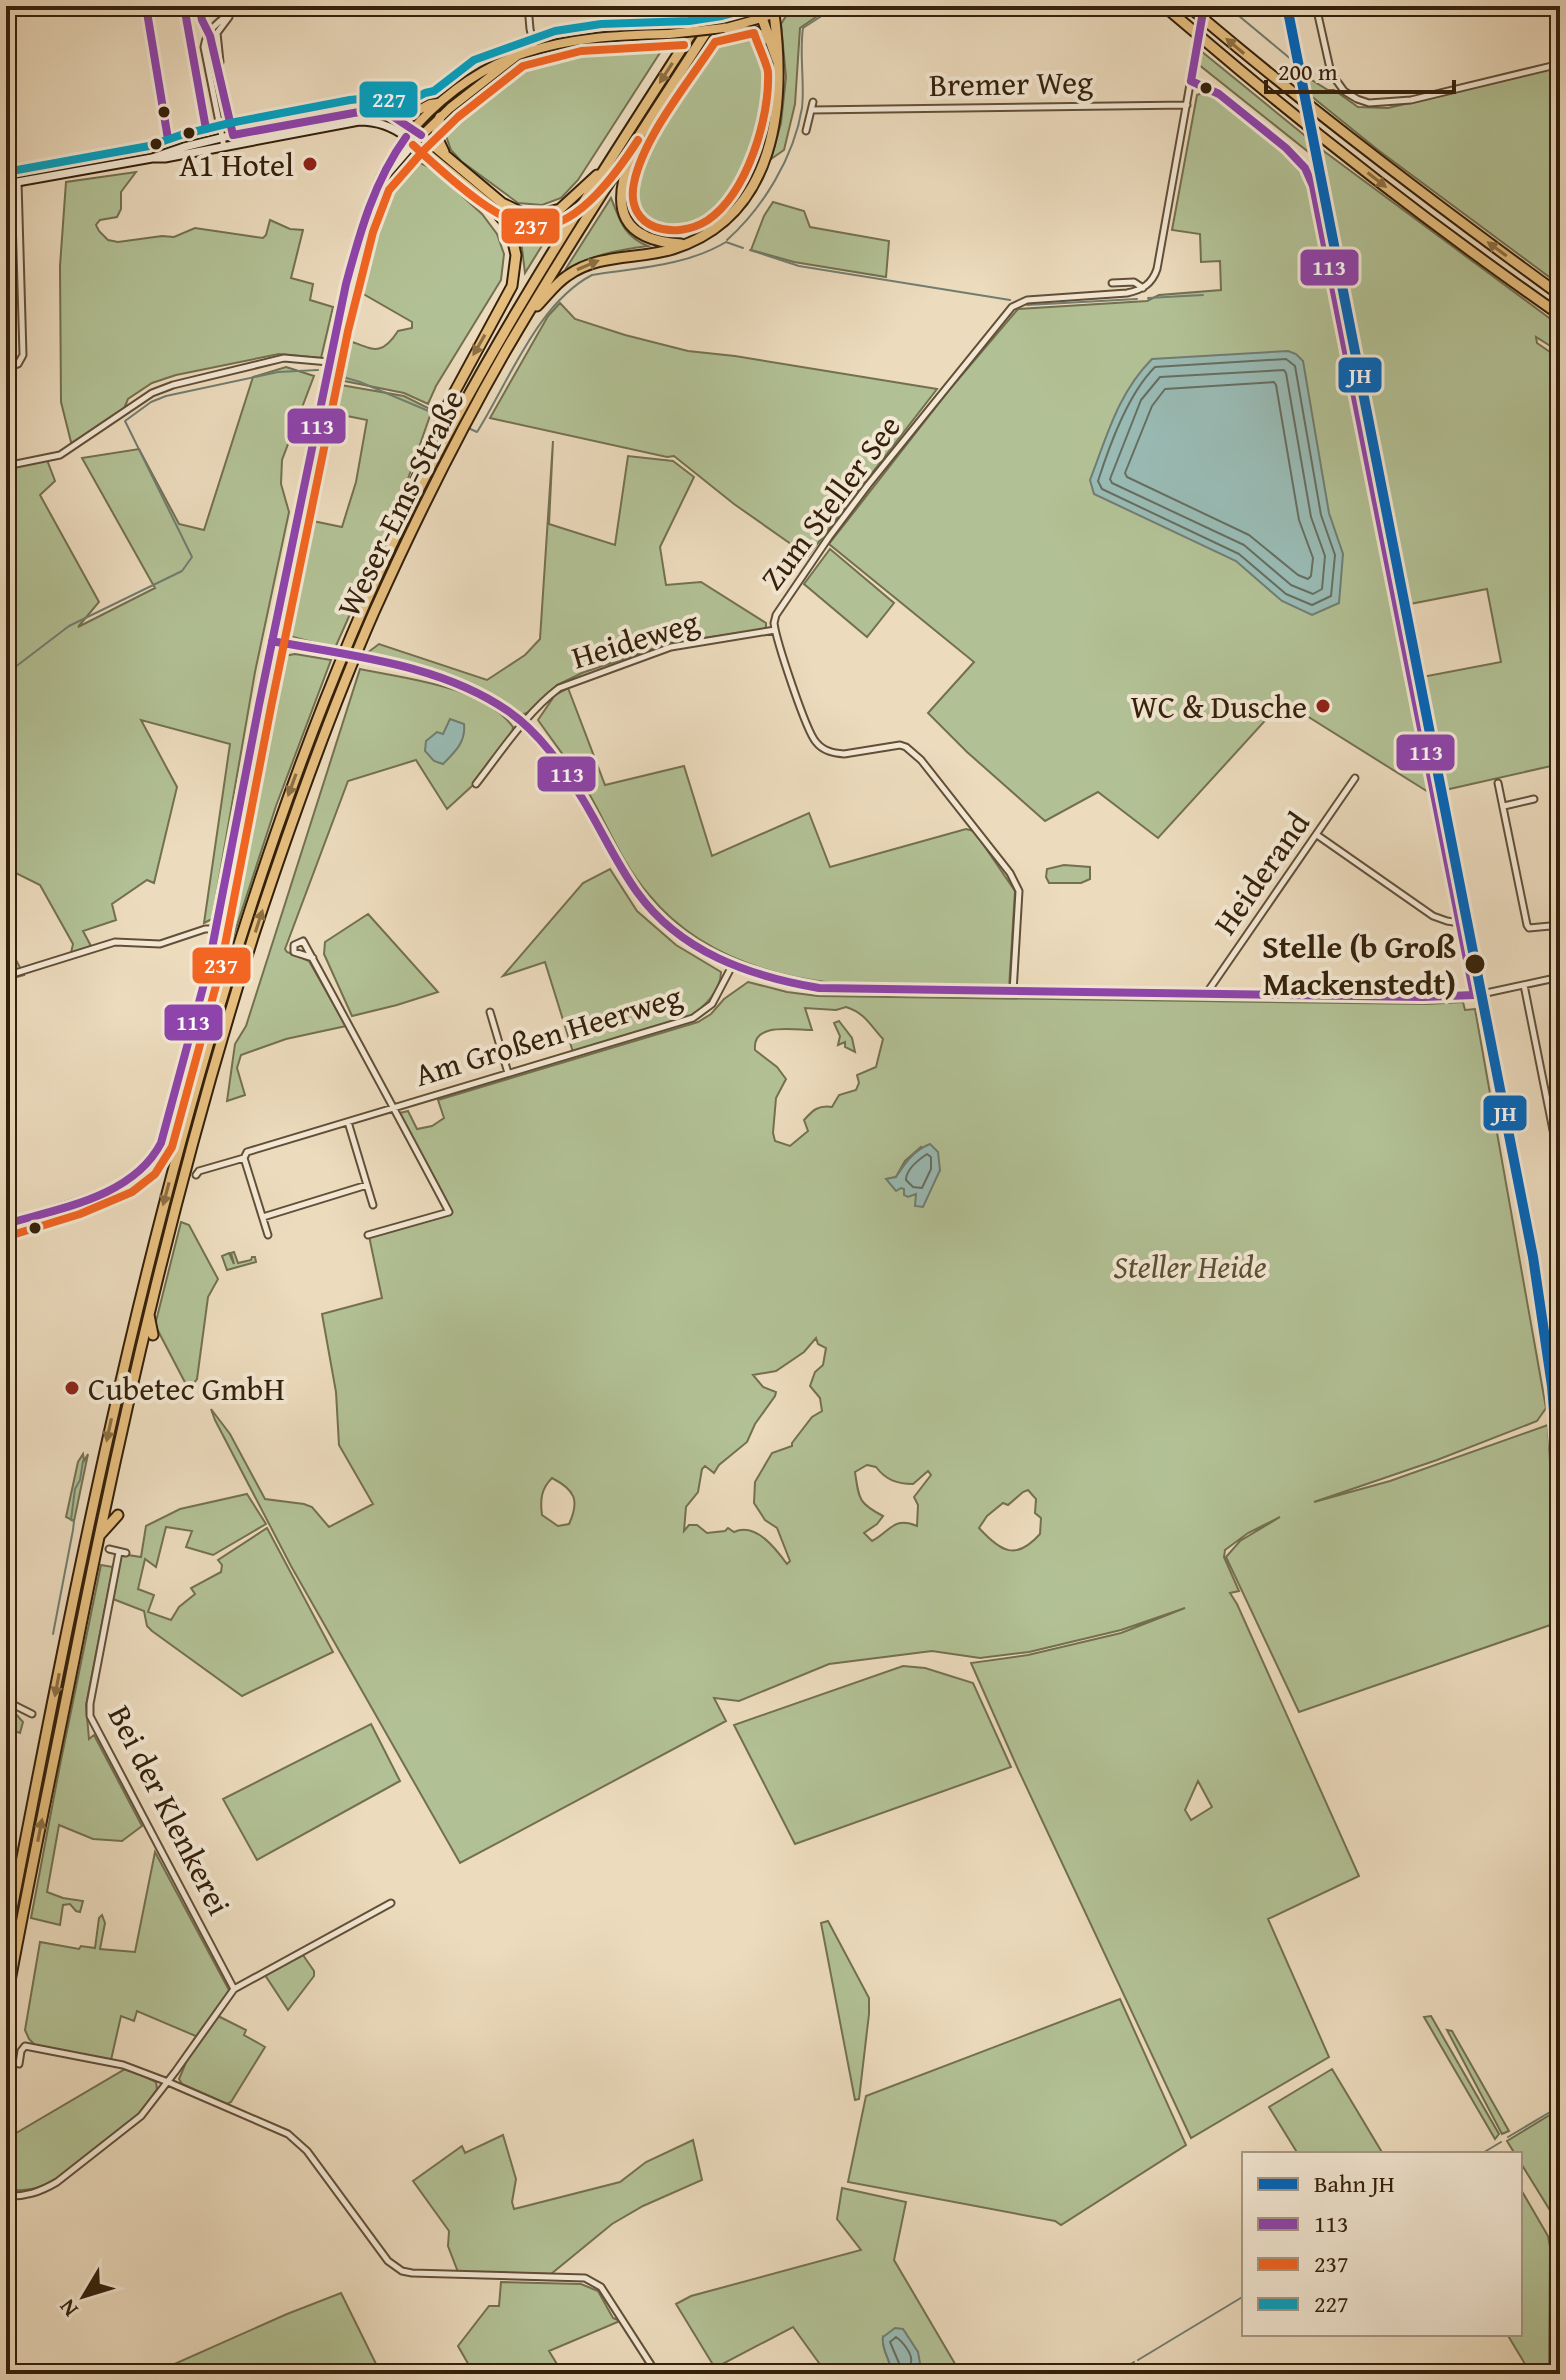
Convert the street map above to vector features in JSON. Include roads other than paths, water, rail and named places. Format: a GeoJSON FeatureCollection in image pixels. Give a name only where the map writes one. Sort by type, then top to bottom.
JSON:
{"type":"FeatureCollection","features":[{"type":"Feature","properties":{"kind":"highway","name":"Weser-Ems-Straße"},"geometry":{"type":"LineString","coordinates":[[6,1940],[117,1391],[181,1140],[225,987],[296,775],[342,657],[404,518],[458,414],[508,325],[709,6]]}},
{"type":"Feature","properties":{"kind":"highway","name":"Weser-Ems-Straße"},"geometry":{"type":"LineString","coordinates":[[6,2003],[98,1538],[148,1312],[232,1006],[307,779],[372,616],[468,420],[528,314],[723,6]]}},
{"type":"Feature","properties":{"kind":"highway"},"geometry":{"type":"LineString","coordinates":[[1164,6],[1311,129],[1560,315]]}},
{"type":"Feature","properties":{"kind":"highway"},"geometry":{"type":"LineString","coordinates":[[1188,6],[1203,14],[1302,101],[1393,172],[1560,295]]}},
{"type":"Feature","properties":{"kind":"highway"},"geometry":{"type":"LineString","coordinates":[[528,314],[565,277],[583,266],[602,259],[666,251],[701,237],[737,207],[759,173],[774,133],[779,64],[774,13]]}},
{"type":"Feature","properties":{"kind":"highway"},"geometry":{"type":"LineString","coordinates":[[762,18],[779,64]]}},
{"type":"Feature","properties":{"kind":"highway"},"geometry":{"type":"LineString","coordinates":[[724,28],[755,32],[769,40]]}},
{"type":"Feature","properties":{"kind":"highway"},"geometry":{"type":"LineString","coordinates":[[440,117],[436,135],[444,155]]}},
{"type":"Feature","properties":{"kind":"highway"},"geometry":{"type":"LineString","coordinates":[[413,136],[444,155],[502,203],[523,213],[538,215],[569,203],[608,164]]}},
{"type":"Feature","properties":{"kind":"highway"},"geometry":{"type":"LineString","coordinates":[[404,518],[404,509],[446,408],[512,286],[516,255],[511,233],[504,221],[413,136]]}},
{"type":"Feature","properties":{"kind":"highway"},"geometry":{"type":"LineString","coordinates":[[639,138],[622,183],[623,211],[633,228],[642,235],[661,242],[684,244]]}},
{"type":"Feature","properties":{"kind":"highway"},"geometry":{"type":"LineString","coordinates":[[148,1312],[153,1335]]}},
{"type":"Feature","properties":{"kind":"highway"},"geometry":{"type":"LineString","coordinates":[[98,1538],[118,1515]]}},
{"type":"Feature","properties":{"kind":"main road"},"geometry":{"type":"LineString","coordinates":[[413,136],[439,103],[479,71],[518,55],[601,36],[669,34],[724,28],[762,18],[789,6]]}},
{"type":"Feature","properties":{"kind":"main road"},"geometry":{"type":"LineString","coordinates":[[413,136],[518,55]]}},
{"type":"Feature","properties":{"kind":"main road"},"geometry":{"type":"LineString","coordinates":[[386,112],[413,113],[439,103]]}},
{"type":"Feature","properties":{"kind":"street"},"geometry":{"type":"LineString","coordinates":[[199,6],[209,32],[235,145]]}},
{"type":"Feature","properties":{"kind":"street"},"geometry":{"type":"LineString","coordinates":[[528,6],[535,50]]}},
{"type":"Feature","properties":{"kind":"street"},"geometry":{"type":"LineString","coordinates":[[1316,6],[1331,73],[1344,91],[1369,103],[1411,100],[1560,64]]}},
{"type":"Feature","properties":{"kind":"street"},"geometry":{"type":"LineString","coordinates":[[224,142],[204,47],[209,32],[237,8]]}},
{"type":"Feature","properties":{"kind":"street"},"geometry":{"type":"LineString","coordinates":[[218,70],[221,67],[217,33],[237,8]]}},
{"type":"Feature","properties":{"kind":"street"},"geometry":{"type":"LineString","coordinates":[[1112,283],[1134,282],[1143,288],[1151,282],[1157,269],[1203,14]]}},
{"type":"Feature","properties":{"kind":"street"},"geometry":{"type":"LineString","coordinates":[[209,32],[217,33]]}},
{"type":"Feature","properties":{"kind":"street"},"geometry":{"type":"LineString","coordinates":[[1191,81],[1219,94],[1286,148],[1305,168],[1313,186],[1474,995]]}},
{"type":"Feature","properties":{"kind":"street"},"geometry":{"type":"LineString","coordinates":[[806,131],[813,102]]}},
{"type":"Feature","properties":{"kind":"street","name":"Bremer Weg"},"geometry":{"type":"LineString","coordinates":[[811,110],[1187,105]]}},
{"type":"Feature","properties":{"kind":"street"},"geometry":{"type":"LineString","coordinates":[[6,184],[165,158],[224,142],[233,135],[352,112],[386,112],[413,136]]}},
{"type":"Feature","properties":{"kind":"street"},"geometry":{"type":"LineString","coordinates":[[227,115],[238,124],[262,130]]}},
{"type":"Feature","properties":{"kind":"street"},"geometry":{"type":"LineString","coordinates":[[224,142],[235,145],[359,121],[370,121],[413,136]]}},
{"type":"Feature","properties":{"kind":"street"},"geometry":{"type":"LineString","coordinates":[[6,1224],[126,1181],[155,1155],[169,1117],[197,1016],[217,929],[272,641],[350,267],[379,184],[413,136]]}},
{"type":"Feature","properties":{"kind":"street"},"geometry":{"type":"LineString","coordinates":[[6,368],[18,364],[23,355],[18,182]]}},
{"type":"Feature","properties":{"kind":"street"},"geometry":{"type":"LineString","coordinates":[[6,228],[19,226]]}},
{"type":"Feature","properties":{"kind":"street","name":"Zum Steller See"},"geometry":{"type":"LineString","coordinates":[[1013,992],[1019,891],[1010,873],[921,760],[906,747],[900,745],[844,754],[819,746],[807,727],[775,630],[776,615],[829,537],[1012,307],[1027,300],[1112,295],[1143,288]]}},
{"type":"Feature","properties":{"kind":"street"},"geometry":{"type":"LineString","coordinates":[[6,466],[60,455],[152,393],[173,385],[284,358],[329,362]]}},
{"type":"Feature","properties":{"kind":"street","name":"Heideweg"},"geometry":{"type":"LineString","coordinates":[[476,784],[548,696],[559,688],[671,647],[775,630]]}},
{"type":"Feature","properties":{"kind":"street"},"geometry":{"type":"LineString","coordinates":[[272,641],[426,673],[457,683],[485,697],[524,724],[560,763],[630,882],[658,918],[692,945],[732,966],[773,980],[819,988],[1423,997],[1474,995],[1560,977]]}},
{"type":"Feature","properties":{"kind":"street","name":"Heiderand"},"geometry":{"type":"LineString","coordinates":[[1206,994],[1355,778]]}},
{"type":"Feature","properties":{"kind":"street"},"geometry":{"type":"LineString","coordinates":[[1498,783],[1527,925],[1533,929],[1550,926],[1558,931],[1560,941]]}},
{"type":"Feature","properties":{"kind":"street"},"geometry":{"type":"LineString","coordinates":[[1504,806],[1534,799]]}},
{"type":"Feature","properties":{"kind":"street"},"geometry":{"type":"LineString","coordinates":[[1317,835],[1433,916],[1460,923]]}},
{"type":"Feature","properties":{"kind":"street"},"geometry":{"type":"LineString","coordinates":[[6,976],[115,942],[160,944],[205,929],[217,929]]}},
{"type":"Feature","properties":{"kind":"street"},"geometry":{"type":"LineString","coordinates":[[313,958],[449,1212],[368,1235]]}},
{"type":"Feature","properties":{"kind":"street","name":"Am Großen Heerweg"},"geometry":{"type":"LineString","coordinates":[[196,1175],[199,1171],[348,1122],[693,1018],[712,1004],[732,966]]}},
{"type":"Feature","properties":{"kind":"street"},"geometry":{"type":"LineString","coordinates":[[1524,985],[1560,1165]]}},
{"type":"Feature","properties":{"kind":"street"},"geometry":{"type":"LineString","coordinates":[[490,1012],[508,1073]]}},
{"type":"Feature","properties":{"kind":"street"},"geometry":{"type":"LineString","coordinates":[[348,1122],[373,1205]]}},
{"type":"Feature","properties":{"kind":"street"},"geometry":{"type":"LineString","coordinates":[[246,1155],[268,1235]]}},
{"type":"Feature","properties":{"kind":"street"},"geometry":{"type":"LineString","coordinates":[[263,1217],[367,1185]]}},
{"type":"Feature","properties":{"kind":"street"},"geometry":{"type":"LineString","coordinates":[[109,1549],[126,1553]]}},
{"type":"Feature","properties":{"kind":"street","name":"Bei der Klenkerei"},"geometry":{"type":"LineString","coordinates":[[119,1552],[90,1716],[234,1989]]}},
{"type":"Feature","properties":{"kind":"street"},"geometry":{"type":"LineString","coordinates":[[6,1701],[32,1714]]}},
{"type":"Feature","properties":{"kind":"street"},"geometry":{"type":"LineString","coordinates":[[6,2196],[42,2191],[141,2116],[234,1989],[391,1903]]}},
{"type":"Feature","properties":{"kind":"street"},"geometry":{"type":"LineString","coordinates":[[19,2064],[25,2046],[123,2065],[288,2134],[299,2142],[388,2261],[402,2271],[585,2278],[601,2287],[657,2374]]}},
{"type":"Feature","properties":{"kind":"water"},"geometry":{"type":"Polygon","coordinates":[[[1288,351],[1303,361],[1329,513],[1343,554],[1339,603],[1312,615],[1282,601],[1236,561],[1094,494],[1090,480],[1122,401],[1152,359],[1288,351]]]}},
{"type":"Feature","properties":{"kind":"water"},"geometry":{"type":"Polygon","coordinates":[[[450,719],[464,724],[464,730],[459,746],[443,764],[434,761],[425,751],[426,741],[437,732],[443,734],[450,719]]]}},
{"type":"Feature","properties":{"kind":"water"},"geometry":{"type":"Polygon","coordinates":[[[930,1144],[938,1152],[940,1170],[923,1207],[915,1206],[916,1194],[908,1197],[904,1195],[904,1189],[896,1191],[886,1179],[896,1177],[915,1153],[930,1144]]]}},
{"type":"Feature","properties":{"kind":"water"},"geometry":{"type":"Polygon","coordinates":[[[895,2328],[903,2329],[918,2352],[920,2363],[914,2374],[891,2374],[883,2337],[895,2328]]]}},
{"type":"Feature","properties":{"kind":"waterway"},"geometry":{"type":"LineString","coordinates":[[727,240],[764,197],[792,145],[802,108],[803,28],[837,6]]}},
{"type":"Feature","properties":{"kind":"waterway"},"geometry":{"type":"LineString","coordinates":[[1227,6],[1292,60]]}},
{"type":"Feature","properties":{"kind":"waterway"},"geometry":{"type":"LineString","coordinates":[[466,427],[477,432],[540,324],[556,304],[592,275],[678,261],[726,242],[743,248]]}},
{"type":"Feature","properties":{"kind":"waterway"},"geometry":{"type":"LineString","coordinates":[[750,250],[799,266],[1010,300]]}},
{"type":"Feature","properties":{"kind":"waterway"},"geometry":{"type":"LineString","coordinates":[[1148,298],[1203,295]]}},
{"type":"Feature","properties":{"kind":"waterway"},"geometry":{"type":"LineString","coordinates":[[1027,305],[1137,299]]}},
{"type":"Feature","properties":{"kind":"waterway"},"geometry":{"type":"LineString","coordinates":[[6,674],[69,626],[182,571],[192,557],[125,421],[151,402],[166,396],[278,372],[318,370]]}},
{"type":"Feature","properties":{"kind":"waterway"},"geometry":{"type":"LineString","coordinates":[[333,374],[438,415]]}},
{"type":"Feature","properties":{"kind":"waterway"},"geometry":{"type":"LineString","coordinates":[[53,1634],[73,1530],[74,1521],[71,1520],[75,1489],[83,1461]]}},
{"type":"Feature","properties":{"kind":"waterway"},"geometry":{"type":"LineString","coordinates":[[6,1573],[16,1592],[6,1595]]}},
{"type":"Feature","properties":{"kind":"waterway"},"geometry":{"type":"LineString","coordinates":[[1508,2137],[1557,2108]]}},
{"type":"Feature","properties":{"kind":"waterway"},"geometry":{"type":"LineString","coordinates":[[1484,2152],[1501,2142]]}},
{"type":"Feature","properties":{"kind":"waterway"},"geometry":{"type":"LineString","coordinates":[[1138,2360],[1242,2297]]}},
{"type":"Feature","properties":{"kind":"waterway"},"geometry":{"type":"LineString","coordinates":[[1115,2374],[1134,2362]]}},
{"type":"Feature","properties":{"kind":"rail line","name":"JH"},"geometry":{"type":"LineString","coordinates":[[1287,6],[1533,1257],[1552,1386],[1560,1485]]}},
{"type":"Feature","properties":{"kind":"place","name":"A1 Hotel"},"geometry":{"type":"Point","coordinates":[310,164]}},
{"type":"Feature","properties":{"kind":"place","name":"WC & Dusche"},"geometry":{"type":"Point","coordinates":[1323,706]}},
{"type":"Feature","properties":{"kind":"place","name":"Stelle (b Groß Mackenstedt)"},"geometry":{"type":"Point","coordinates":[1475,964]}},
{"type":"Feature","properties":{"kind":"place","name":"Cubetec GmbH"},"geometry":{"type":"Point","coordinates":[72,1388]}},
{"type":"Feature","properties":{"kind":"park label","name":"Steller Heide"},"geometry":{"type":"Point","coordinates":[1190,1266]}}]}
